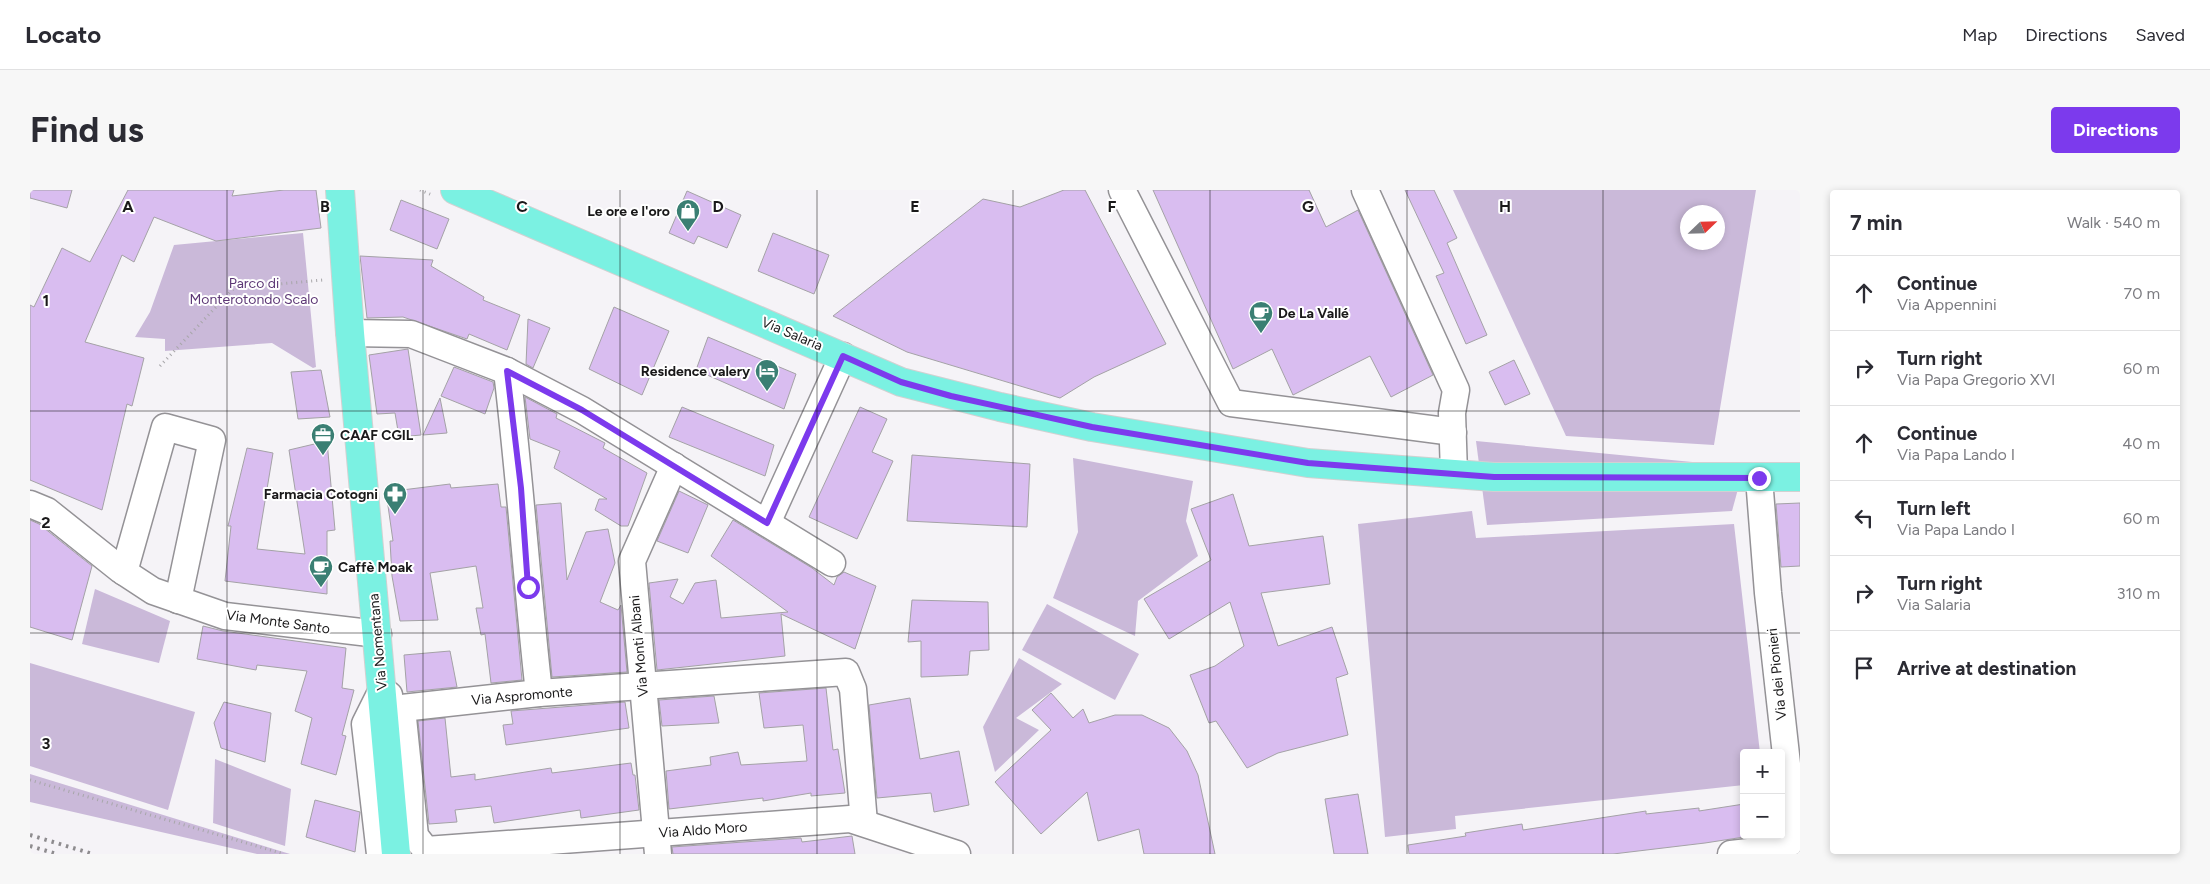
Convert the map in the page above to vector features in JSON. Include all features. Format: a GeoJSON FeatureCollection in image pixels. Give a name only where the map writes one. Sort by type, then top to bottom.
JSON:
{"type":"FeatureCollection","features":[{"type":"Feature","properties":{"kind":"main road","name":"Via Nomentana"},"geometry":{"type":"LineString","coordinates":[[340,190],[350,333],[396,854]]}},
{"type":"Feature","properties":{"kind":"main road","name":"Via Salaria"},"geometry":{"type":"LineString","coordinates":[[455,190],[901,382],[951,396],[1092,427],[1308,463],[1494,477],[1760,490],[1800,477]]}},
{"type":"Feature","properties":{"kind":"street"},"geometry":{"type":"LineString","coordinates":[[1122,190],[1231,404],[1452,432]]}},
{"type":"Feature","properties":{"kind":"street"},"geometry":{"type":"LineString","coordinates":[[1365,190],[1456,390],[1452,413],[1454,474]]}},
{"type":"Feature","properties":{"kind":"street"},"geometry":{"type":"LineString","coordinates":[[350,333],[411,334],[507,371],[582,410],[832,563]]}},
{"type":"Feature","properties":{"kind":"street"},"geometry":{"type":"LineString","coordinates":[[767,523],[843,356]]}},
{"type":"Feature","properties":{"kind":"street"},"geometry":{"type":"LineString","coordinates":[[507,371],[521,488],[528,587],[539,693]]}},
{"type":"Feature","properties":{"kind":"street"},"geometry":{"type":"LineString","coordinates":[[124,572],[165,427],[212,440],[178,600]]}},
{"type":"Feature","properties":{"kind":"street","name":"Via Monti Albani"},"geometry":{"type":"LineString","coordinates":[[657,844],[632,560],[674,466]]}},
{"type":"Feature","properties":{"kind":"street","name":"Via dei Pionieri"},"geometry":{"type":"LineString","coordinates":[[1760,490],[1768,593],[1794,783],[1798,849]]}},
{"type":"Feature","properties":{"kind":"street","name":"Via Monte Santo"},"geometry":{"type":"LineString","coordinates":[[30,504],[47,511],[124,572],[153,591],[225,616],[378,634]]}},
{"type":"Feature","properties":{"kind":"street","name":"Via Aspromonte"},"geometry":{"type":"LineString","coordinates":[[402,708],[539,693],[846,672],[853,689],[864,823]]}},
{"type":"Feature","properties":{"kind":"street"},"geometry":{"type":"LineString","coordinates":[[380,854],[365,724],[382,690],[402,708]]}},
{"type":"Feature","properties":{"kind":"street","name":"Via Aldo Moro"},"geometry":{"type":"LineString","coordinates":[[402,708],[416,836],[426,850],[444,852],[657,844],[850,819],[956,854]]}},
{"type":"Feature","properties":{"kind":"street"},"geometry":{"type":"LineString","coordinates":[[1731,854],[1798,849]]}},
{"type":"Feature","properties":{"kind":"path"},"geometry":{"type":"LineString","coordinates":[[160,366],[234,288],[346,278]]}},
{"type":"Feature","properties":{"kind":"path"},"geometry":{"type":"LineString","coordinates":[[30,780],[284,854]]}},
{"type":"Feature","properties":{"kind":"green space"},"geometry":{"type":"Polygon","coordinates":[[[1453,190],[1756,190],[1714,445],[1566,436],[1453,190]]]}},
{"type":"Feature","properties":{"kind":"green space","name":"Parco di Monterotondo Scalo"},"geometry":{"type":"Polygon","coordinates":[[[303,233],[316,367],[313,368],[272,343],[165,351],[165,339],[135,337],[150,312],[174,245],[303,233]]]}},
{"type":"Feature","properties":{"kind":"green space"},"geometry":{"type":"Polygon","coordinates":[[[1476,441],[1744,467],[1732,511],[1487,525],[1476,441]]]}},
{"type":"Feature","properties":{"kind":"green space"},"geometry":{"type":"Polygon","coordinates":[[[1073,458],[1193,481],[1186,521],[1198,556],[1138,601],[1135,636],[1053,598],[1078,532],[1073,458]]]}},
{"type":"Feature","properties":{"kind":"green space"},"geometry":{"type":"Polygon","coordinates":[[[1472,511],[1476,538],[1734,524],[1760,749],[1740,749],[1740,785],[1455,816],[1456,829],[1385,837],[1358,524],[1472,511]]]}},
{"type":"Feature","properties":{"kind":"green space"},"geometry":{"type":"Polygon","coordinates":[[[95,589],[170,621],[159,663],[82,644],[95,589]]]}},
{"type":"Feature","properties":{"kind":"green space"},"geometry":{"type":"Polygon","coordinates":[[[1047,604],[1139,654],[1115,700],[1022,650],[1047,604]]]}},
{"type":"Feature","properties":{"kind":"green space"},"geometry":{"type":"Polygon","coordinates":[[[1019,658],[1062,684],[1016,718],[1039,730],[995,772],[983,727],[1019,658]]]}},
{"type":"Feature","properties":{"kind":"green space"},"geometry":{"type":"Polygon","coordinates":[[[30,663],[195,712],[168,810],[30,766],[30,663]]]}},
{"type":"Feature","properties":{"kind":"green space"},"geometry":{"type":"Polygon","coordinates":[[[215,759],[291,789],[285,846],[213,823],[215,759]]]}},
{"type":"Feature","properties":{"kind":"green space"},"geometry":{"type":"Polygon","coordinates":[[[30,774],[290,854],[257,854],[30,802],[30,774]]]}},
{"type":"Feature","properties":{"kind":"building"},"geometry":{"type":"Polygon","coordinates":[[[30,190],[72,190],[67,208],[30,198],[30,190]]]}},
{"type":"Feature","properties":{"kind":"building"},"geometry":{"type":"Polygon","coordinates":[[[128,190],[234,190],[232,196],[284,190],[316,190],[321,228],[216,241],[154,217],[134,262],[122,255],[85,342],[144,358],[132,406],[127,404],[102,510],[30,480],[30,305],[34,307],[62,248],[90,262],[128,190]]]}},
{"type":"Feature","properties":{"kind":"building"},"geometry":{"type":"Polygon","coordinates":[[[1064,190],[1085,190],[1166,344],[1094,377],[1060,398],[907,352],[833,316],[983,199],[1020,207],[1064,190]]]}},
{"type":"Feature","properties":{"kind":"building"},"geometry":{"type":"Polygon","coordinates":[[[1153,190],[1309,190],[1326,227],[1358,210],[1433,375],[1391,397],[1370,356],[1293,395],[1272,349],[1233,369],[1153,190]]]}},
{"type":"Feature","properties":{"kind":"building"},"geometry":{"type":"Polygon","coordinates":[[[1405,190],[1434,190],[1457,238],[1447,243],[1487,335],[1466,344],[1436,276],[1444,273],[1405,190]]]}},
{"type":"Feature","properties":{"kind":"building"},"geometry":{"type":"Polygon","coordinates":[[[687,191],[741,215],[727,248],[698,236],[694,244],[669,233],[687,191]]]}},
{"type":"Feature","properties":{"kind":"building"},"geometry":{"type":"Polygon","coordinates":[[[401,200],[449,219],[437,249],[390,230],[401,200]]]}},
{"type":"Feature","properties":{"kind":"building"},"geometry":{"type":"Polygon","coordinates":[[[773,233],[829,255],[814,294],[758,271],[773,233]]]}},
{"type":"Feature","properties":{"kind":"building"},"geometry":{"type":"Polygon","coordinates":[[[360,256],[433,260],[431,266],[484,297],[483,300],[520,315],[507,350],[469,334],[467,339],[403,317],[367,318],[360,256]]]}},
{"type":"Feature","properties":{"kind":"building"},"geometry":{"type":"Polygon","coordinates":[[[614,307],[669,331],[642,395],[589,369],[614,307]]]}},
{"type":"Feature","properties":{"kind":"building"},"geometry":{"type":"Polygon","coordinates":[[[528,319],[550,328],[533,368],[526,364],[528,319]]]}},
{"type":"Feature","properties":{"kind":"building"},"geometry":{"type":"Polygon","coordinates":[[[708,337],[796,374],[784,409],[696,370],[708,337]]]}},
{"type":"Feature","properties":{"kind":"building"},"geometry":{"type":"Polygon","coordinates":[[[408,349],[421,435],[399,437],[395,413],[377,414],[369,355],[408,349]]]}},
{"type":"Feature","properties":{"kind":"building"},"geometry":{"type":"Polygon","coordinates":[[[1514,360],[1530,394],[1505,405],[1489,372],[1514,360]]]}},
{"type":"Feature","properties":{"kind":"building"},"geometry":{"type":"Polygon","coordinates":[[[454,367],[493,382],[494,388],[485,414],[441,396],[454,367]]]}},
{"type":"Feature","properties":{"kind":"building"},"geometry":{"type":"Polygon","coordinates":[[[321,370],[330,417],[298,419],[291,372],[321,370]]]}},
{"type":"Feature","properties":{"kind":"building"},"geometry":{"type":"Polygon","coordinates":[[[525,397],[557,414],[556,418],[605,443],[603,448],[647,473],[628,526],[621,526],[595,510],[599,499],[607,499],[554,468],[560,451],[530,439],[525,397]]]}},
{"type":"Feature","properties":{"kind":"building"},"geometry":{"type":"Polygon","coordinates":[[[440,398],[447,433],[423,435],[440,398]]]}},
{"type":"Feature","properties":{"kind":"building"},"geometry":{"type":"Polygon","coordinates":[[[682,407],[774,445],[765,476],[669,437],[682,407]]]}},
{"type":"Feature","properties":{"kind":"building"},"geometry":{"type":"Polygon","coordinates":[[[860,407],[887,419],[872,452],[893,461],[857,539],[809,517],[860,407]]]}},
{"type":"Feature","properties":{"kind":"building"},"geometry":{"type":"Polygon","coordinates":[[[327,441],[335,530],[327,531],[327,594],[225,581],[231,526],[228,526],[247,448],[273,453],[257,549],[305,554],[289,450],[327,441]]]}},
{"type":"Feature","properties":{"kind":"building"},"geometry":{"type":"Polygon","coordinates":[[[912,455],[1030,464],[1027,527],[907,521],[912,455]]]}},
{"type":"Feature","properties":{"kind":"building"},"geometry":{"type":"Polygon","coordinates":[[[450,484],[451,488],[498,484],[501,507],[506,507],[522,680],[491,683],[485,634],[481,635],[476,608],[483,608],[476,566],[430,573],[438,620],[400,621],[392,576],[390,541],[393,541],[386,492],[450,484]]]}},
{"type":"Feature","properties":{"kind":"building"},"geometry":{"type":"Polygon","coordinates":[[[679,491],[708,505],[688,553],[657,541],[679,491]]]}},
{"type":"Feature","properties":{"kind":"building"},"geometry":{"type":"Polygon","coordinates":[[[1233,494],[1249,546],[1323,536],[1330,584],[1261,593],[1278,646],[1332,627],[1348,674],[1336,678],[1348,735],[1278,753],[1247,768],[1216,721],[1209,723],[1190,675],[1215,666],[1244,646],[1230,602],[1169,639],[1144,599],[1211,560],[1191,509],[1233,494]]]}},
{"type":"Feature","properties":{"kind":"building"},"geometry":{"type":"Polygon","coordinates":[[[561,503],[567,580],[586,532],[608,529],[615,563],[600,602],[618,610],[621,605],[627,672],[552,677],[536,505],[561,503]]]}},
{"type":"Feature","properties":{"kind":"building"},"geometry":{"type":"Polygon","coordinates":[[[1800,503],[1800,566],[1781,567],[1776,504],[1800,503]]]}},
{"type":"Feature","properties":{"kind":"building"},"geometry":{"type":"Polygon","coordinates":[[[30,520],[39,524],[92,566],[72,640],[30,627],[30,520]]]}},
{"type":"Feature","properties":{"kind":"building"},"geometry":{"type":"Polygon","coordinates":[[[733,520],[812,568],[834,585],[837,577],[844,572],[876,586],[855,649],[781,614],[785,656],[657,670],[649,583],[678,579],[670,597],[683,604],[695,583],[716,580],[721,618],[788,612],[711,556],[733,520]]]}},
{"type":"Feature","properties":{"kind":"building"},"geometry":{"type":"Polygon","coordinates":[[[912,600],[988,602],[989,650],[970,651],[968,675],[921,677],[921,641],[908,642],[912,600]]]}},
{"type":"Feature","properties":{"kind":"building"},"geometry":{"type":"Polygon","coordinates":[[[203,626],[223,631],[346,648],[342,688],[354,690],[342,735],[346,736],[336,775],[301,764],[312,718],[295,711],[307,671],[257,665],[256,670],[197,659],[203,626]]]}},
{"type":"Feature","properties":{"kind":"building"},"geometry":{"type":"Polygon","coordinates":[[[450,651],[457,687],[407,692],[404,655],[450,651]]]}},
{"type":"Feature","properties":{"kind":"building"},"geometry":{"type":"Polygon","coordinates":[[[826,688],[833,750],[838,749],[845,793],[811,796],[811,793],[763,801],[763,798],[669,809],[666,771],[711,765],[710,757],[738,752],[741,765],[807,761],[803,725],[764,728],[759,693],[826,688]]]}},
{"type":"Feature","properties":{"kind":"building"},"geometry":{"type":"Polygon","coordinates":[[[1051,693],[1073,718],[1083,709],[1089,723],[1115,715],[1142,715],[1169,728],[1187,751],[1198,775],[1215,854],[1144,854],[1139,829],[1098,841],[1087,792],[1041,834],[995,782],[1051,730],[1032,710],[1051,693]]]}},
{"type":"Feature","properties":{"kind":"building"},"geometry":{"type":"Polygon","coordinates":[[[714,696],[719,723],[662,726],[659,700],[714,696]]]}},
{"type":"Feature","properties":{"kind":"building"},"geometry":{"type":"Polygon","coordinates":[[[910,698],[920,759],[959,751],[969,805],[934,812],[931,793],[877,798],[869,705],[910,698]]]}},
{"type":"Feature","properties":{"kind":"building"},"geometry":{"type":"Polygon","coordinates":[[[224,702],[271,713],[265,762],[221,748],[214,723],[224,702]]]}},
{"type":"Feature","properties":{"kind":"building"},"geometry":{"type":"Polygon","coordinates":[[[625,702],[629,728],[506,745],[503,725],[513,724],[511,711],[625,702]]]}},
{"type":"Feature","properties":{"kind":"building"},"geometry":{"type":"Polygon","coordinates":[[[445,718],[451,777],[475,774],[475,780],[551,768],[552,773],[631,763],[633,775],[635,775],[639,810],[581,818],[580,810],[494,823],[491,806],[455,810],[457,822],[429,824],[418,721],[445,718]]]}},
{"type":"Feature","properties":{"kind":"building"},"geometry":{"type":"Polygon","coordinates":[[[1358,794],[1368,854],[1334,854],[1325,799],[1358,794]]]}},
{"type":"Feature","properties":{"kind":"building"},"geometry":{"type":"Polygon","coordinates":[[[315,800],[360,812],[355,852],[306,837],[315,800]]]}},
{"type":"Feature","properties":{"kind":"building"},"geometry":{"type":"Polygon","coordinates":[[[1740,805],[1740,838],[1613,854],[1409,854],[1408,845],[1466,836],[1465,833],[1522,824],[1523,830],[1646,811],[1646,814],[1699,808],[1699,811],[1740,805]]]}},
{"type":"Feature","properties":{"kind":"building"},"geometry":{"type":"Polygon","coordinates":[[[852,836],[855,854],[673,854],[672,847],[801,838],[802,842],[852,836]]]}},
{"type":"Feature","properties":{"kind":"railway"},"geometry":{"type":"LineString","coordinates":[[30,835],[93,854]]}},
{"type":"Feature","properties":{"kind":"railway"},"geometry":{"type":"LineString","coordinates":[[30,846],[57,854]]}},
{"type":"Feature","properties":{"kind":"place","name":"Le ore e l'oro"},"geometry":{"type":"Point","coordinates":[688,232]}},
{"type":"Feature","properties":{"kind":"place","name":"De La Vallé"},"geometry":{"type":"Point","coordinates":[1261,334]}},
{"type":"Feature","properties":{"kind":"place","name":"Residence valery"},"geometry":{"type":"Point","coordinates":[767,392]}},
{"type":"Feature","properties":{"kind":"place","name":"CAAF CGIL"},"geometry":{"type":"Point","coordinates":[323,456]}},
{"type":"Feature","properties":{"kind":"place","name":"Farmacia Cotogni"},"geometry":{"type":"Point","coordinates":[395,515]}},
{"type":"Feature","properties":{"kind":"place","name":"Caffè Moak"},"geometry":{"type":"Point","coordinates":[321,588]}},
{"type":"Feature","properties":{"kind":"route"},"geometry":{"type":"LineString","coordinates":[[528,587],[521,488],[507,371],[582,410],[767,523],[843,356],[901,382],[951,396],[1092,427],[1308,463],[1494,477],[1759,478]]}}]}
